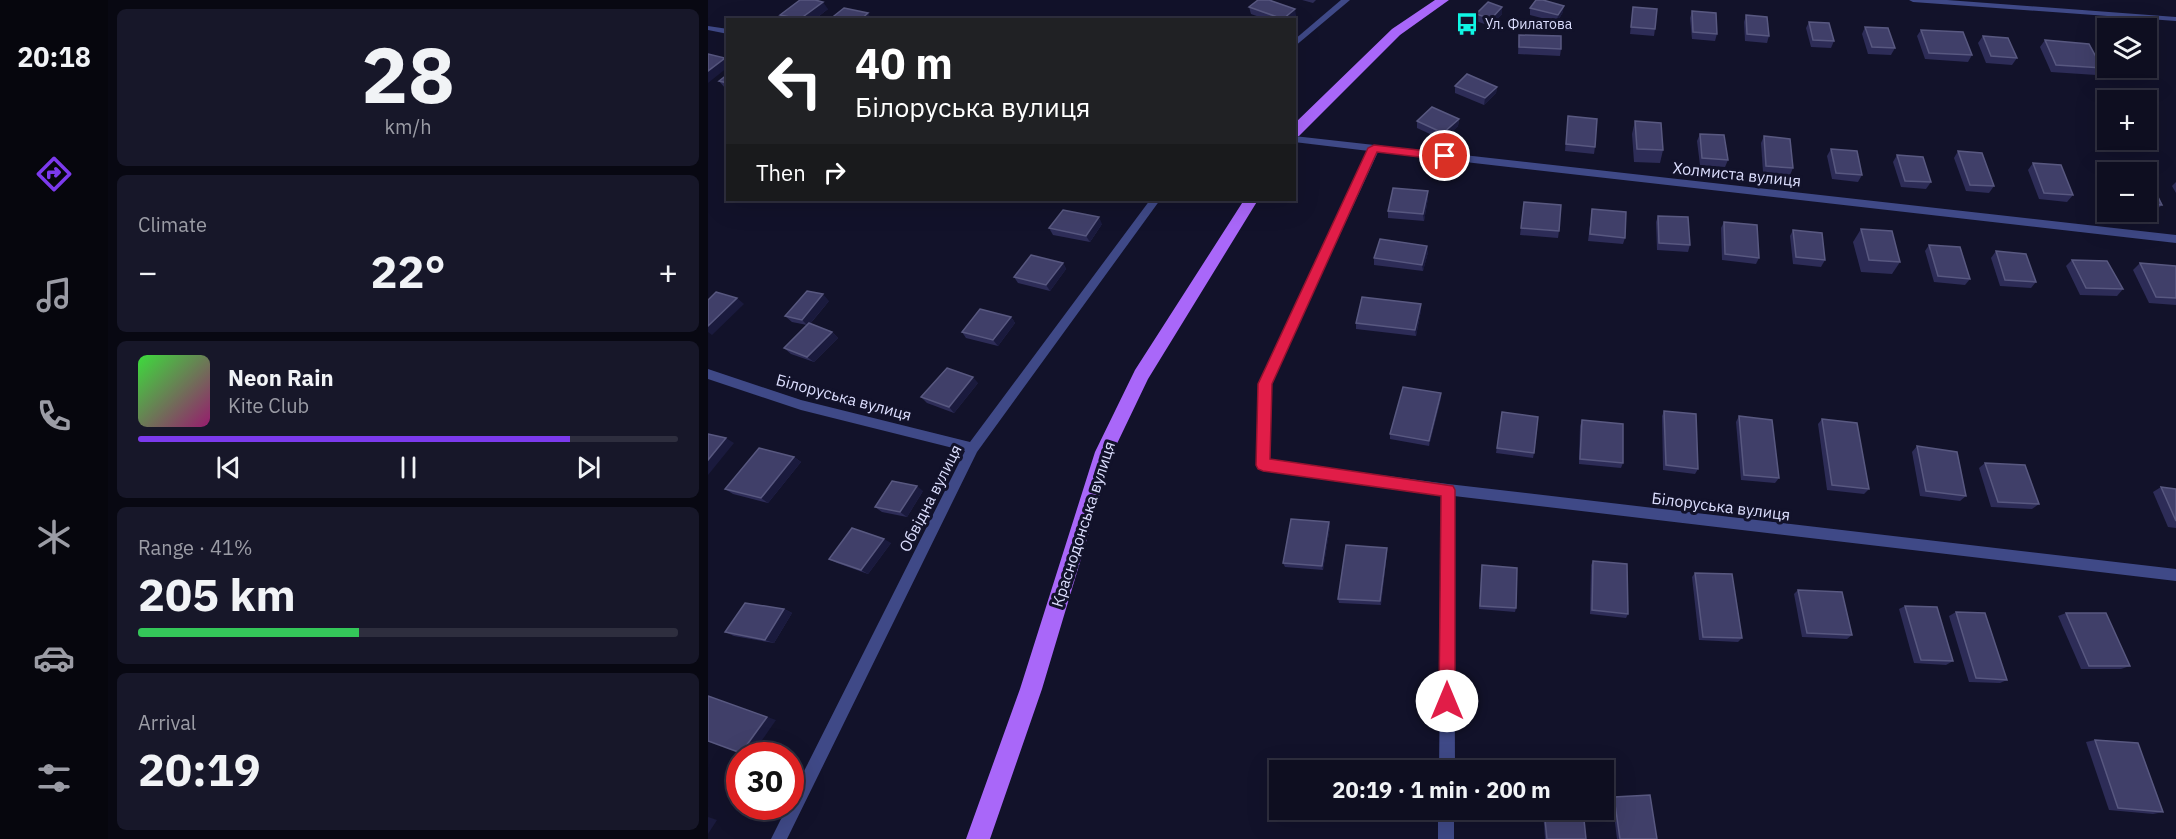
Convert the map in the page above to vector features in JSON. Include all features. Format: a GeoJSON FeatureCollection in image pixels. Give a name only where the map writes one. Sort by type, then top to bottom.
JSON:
{"type":"FeatureCollection","features":[{"type":"Feature","properties":{"kind":"main road"},"geometry":{"type":"LineString","coordinates":[[1296,131],[1396,32],[1443,0]]}},
{"type":"Feature","properties":{"kind":"main road","name":"Краснодонська вулиця"},"geometry":{"type":"LineString","coordinates":[[978,839],[1031,689],[1104,452],[1141,375],[1250,201]]}},
{"type":"Feature","properties":{"kind":"street"},"geometry":{"type":"LineString","coordinates":[[1296,43],[1346,0]]}},
{"type":"Feature","properties":{"kind":"street"},"geometry":{"type":"LineString","coordinates":[[1913,0],[2176,19]]}},
{"type":"Feature","properties":{"kind":"street"},"geometry":{"type":"LineString","coordinates":[[708,28],[726,32]]}},
{"type":"Feature","properties":{"kind":"street","name":"Холмиста вулиця"},"geometry":{"type":"LineString","coordinates":[[1296,139],[2176,239]]}},
{"type":"Feature","properties":{"kind":"street","name":"Білоруська вулиця"},"geometry":{"type":"LineString","coordinates":[[1374,148],[1265,384],[1263,465],[1448,490],[2176,575]]}},
{"type":"Feature","properties":{"kind":"street","name":"Обвідна вулиця"},"geometry":{"type":"LineString","coordinates":[[779,839],[973,448],[1154,201]]}},
{"type":"Feature","properties":{"kind":"street","name":"Білоруська вулиця"},"geometry":{"type":"LineString","coordinates":[[708,374],[801,405],[973,448]]}},
{"type":"Feature","properties":{"kind":"street"},"geometry":{"type":"LineString","coordinates":[[1446,760],[1448,490]]}},
{"type":"Feature","properties":{"kind":"street"},"geometry":{"type":"LineString","coordinates":[[1446,820],[1446,839]]}},
{"type":"Feature","properties":{"kind":"building"},"geometry":{"type":"Polygon","coordinates":[[[800,0],[823,2],[801,18],[780,15],[800,0]]]}},
{"type":"Feature","properties":{"kind":"building"},"geometry":{"type":"Polygon","coordinates":[[[1258,0],[1269,0],[1295,9],[1284,18],[1280,18],[1249,7],[1258,0]]]}},
{"type":"Feature","properties":{"kind":"building"},"geometry":{"type":"Polygon","coordinates":[[[1536,0],[1564,6],[1558,15],[1530,8],[1536,0]]]}},
{"type":"Feature","properties":{"kind":"building"},"geometry":{"type":"Polygon","coordinates":[[[1488,2],[1502,7],[1491,19],[1476,14],[1488,2]]]}},
{"type":"Feature","properties":{"kind":"building"},"geometry":{"type":"Polygon","coordinates":[[[1633,7],[1657,9],[1655,29],[1631,27],[1633,7]]]}},
{"type":"Feature","properties":{"kind":"building"},"geometry":{"type":"Polygon","coordinates":[[[844,8],[868,13],[862,18],[832,18],[844,8]]]}},
{"type":"Feature","properties":{"kind":"building"},"geometry":{"type":"Polygon","coordinates":[[[1692,11],[1716,13],[1717,34],[1693,32],[1692,11]]]}},
{"type":"Feature","properties":{"kind":"building"},"geometry":{"type":"Polygon","coordinates":[[[1746,15],[1767,17],[1769,36],[1747,34],[1746,15]]]}},
{"type":"Feature","properties":{"kind":"building"},"geometry":{"type":"Polygon","coordinates":[[[1809,22],[1829,23],[1834,41],[1813,40],[1809,22]]]}},
{"type":"Feature","properties":{"kind":"building"},"geometry":{"type":"Polygon","coordinates":[[[1865,27],[1888,28],[1895,48],[1872,47],[1865,27]]]}},
{"type":"Feature","properties":{"kind":"building"},"geometry":{"type":"Polygon","coordinates":[[[1921,30],[1963,32],[1972,55],[1929,53],[1921,30]]]}},
{"type":"Feature","properties":{"kind":"building"},"geometry":{"type":"Polygon","coordinates":[[[1519,35],[1561,36],[1561,49],[1519,47],[1519,35]]]}},
{"type":"Feature","properties":{"kind":"building"},"geometry":{"type":"Polygon","coordinates":[[[1983,36],[2008,38],[2017,58],[1991,56],[1983,36]]]}},
{"type":"Feature","properties":{"kind":"building"},"geometry":{"type":"Polygon","coordinates":[[[2045,40],[2089,44],[2097,59],[2097,68],[2056,65],[2045,40]]]}},
{"type":"Feature","properties":{"kind":"building"},"geometry":{"type":"Polygon","coordinates":[[[708,54],[725,58],[708,71],[708,54]]]}},
{"type":"Feature","properties":{"kind":"building"},"geometry":{"type":"Polygon","coordinates":[[[1467,74],[1497,87],[1485,98],[1455,86],[1467,74]]]}},
{"type":"Feature","properties":{"kind":"building"},"geometry":{"type":"Polygon","coordinates":[[[726,76],[726,83],[719,81],[726,76]]]}},
{"type":"Feature","properties":{"kind":"building"},"geometry":{"type":"Polygon","coordinates":[[[1432,107],[1459,119],[1443,133],[1417,121],[1432,107]]]}},
{"type":"Feature","properties":{"kind":"building"},"geometry":{"type":"Polygon","coordinates":[[[1568,116],[1597,119],[1595,147],[1566,144],[1568,116]]]}},
{"type":"Feature","properties":{"kind":"building"},"geometry":{"type":"Polygon","coordinates":[[[1635,121],[1661,123],[1663,150],[1637,149],[1635,121]]]}},
{"type":"Feature","properties":{"kind":"building"},"geometry":{"type":"Polygon","coordinates":[[[1700,134],[1724,135],[1728,160],[1702,158],[1700,134]]]}},
{"type":"Feature","properties":{"kind":"building"},"geometry":{"type":"Polygon","coordinates":[[[1764,136],[1790,139],[1793,168],[1766,166],[1764,136]]]}},
{"type":"Feature","properties":{"kind":"building"},"geometry":{"type":"Polygon","coordinates":[[[1831,149],[1857,151],[1862,175],[1836,173],[1831,149]]]}},
{"type":"Feature","properties":{"kind":"building"},"geometry":{"type":"Polygon","coordinates":[[[1958,151],[1982,153],[1994,186],[1970,185],[1958,151]]]}},
{"type":"Feature","properties":{"kind":"building"},"geometry":{"type":"Polygon","coordinates":[[[1897,155],[1923,157],[1931,182],[1905,181],[1897,155]]]}},
{"type":"Feature","properties":{"kind":"building"},"geometry":{"type":"Polygon","coordinates":[[[2033,163],[2061,165],[2073,195],[2044,193],[2033,163]]]}},
{"type":"Feature","properties":{"kind":"building"},"geometry":{"type":"Polygon","coordinates":[[[1393,188],[1428,191],[1423,214],[1388,211],[1393,188]]]}},
{"type":"Feature","properties":{"kind":"building"},"geometry":{"type":"Polygon","coordinates":[[[2157,195],[2162,205],[2157,205],[2157,195]]]}},
{"type":"Feature","properties":{"kind":"building"},"geometry":{"type":"Polygon","coordinates":[[[1524,202],[1561,205],[1559,231],[1521,228],[1524,202]]]}},
{"type":"Feature","properties":{"kind":"building"},"geometry":{"type":"Polygon","coordinates":[[[1592,209],[1626,212],[1625,238],[1590,234],[1592,209]]]}},
{"type":"Feature","properties":{"kind":"building"},"geometry":{"type":"Polygon","coordinates":[[[1063,210],[1099,217],[1086,236],[1049,228],[1063,210]]]}},
{"type":"Feature","properties":{"kind":"building"},"geometry":{"type":"Polygon","coordinates":[[[1658,216],[1688,217],[1690,245],[1659,243],[1658,216]]]}},
{"type":"Feature","properties":{"kind":"building"},"geometry":{"type":"Polygon","coordinates":[[[1724,222],[1757,225],[1759,258],[1725,254],[1724,222]]]}},
{"type":"Feature","properties":{"kind":"building"},"geometry":{"type":"Polygon","coordinates":[[[1861,229],[1892,231],[1900,262],[1869,260],[1861,229]]]}},
{"type":"Feature","properties":{"kind":"building"},"geometry":{"type":"Polygon","coordinates":[[[1793,230],[1822,233],[1825,260],[1796,257],[1793,230]]]}},
{"type":"Feature","properties":{"kind":"building"},"geometry":{"type":"Polygon","coordinates":[[[1380,239],[1427,246],[1422,265],[1374,258],[1380,239]]]}},
{"type":"Feature","properties":{"kind":"building"},"geometry":{"type":"Polygon","coordinates":[[[1929,245],[1960,247],[1970,279],[1938,276],[1929,245]]]}},
{"type":"Feature","properties":{"kind":"building"},"geometry":{"type":"Polygon","coordinates":[[[1996,251],[2026,254],[2036,282],[2005,280],[1996,251]]]}},
{"type":"Feature","properties":{"kind":"building"},"geometry":{"type":"Polygon","coordinates":[[[1031,255],[1063,263],[1046,285],[1014,277],[1031,255]]]}},
{"type":"Feature","properties":{"kind":"building"},"geometry":{"type":"Polygon","coordinates":[[[2072,260],[2107,261],[2123,289],[2086,288],[2072,260]]]}},
{"type":"Feature","properties":{"kind":"building"},"geometry":{"type":"Polygon","coordinates":[[[2140,263],[2176,266],[2176,298],[2156,297],[2140,263]]]}},
{"type":"Feature","properties":{"kind":"building"},"geometry":{"type":"Polygon","coordinates":[[[807,291],[823,294],[802,320],[785,316],[807,291]]]}},
{"type":"Feature","properties":{"kind":"building"},"geometry":{"type":"Polygon","coordinates":[[[716,292],[737,298],[708,326],[708,300],[716,292]]]}},
{"type":"Feature","properties":{"kind":"building"},"geometry":{"type":"Polygon","coordinates":[[[1362,297],[1421,304],[1415,330],[1356,323],[1362,297]]]}},
{"type":"Feature","properties":{"kind":"building"},"geometry":{"type":"Polygon","coordinates":[[[980,309],[1011,317],[993,340],[962,332],[980,309]]]}},
{"type":"Feature","properties":{"kind":"building"},"geometry":{"type":"Polygon","coordinates":[[[809,323],[832,332],[807,357],[784,348],[809,323]]]}},
{"type":"Feature","properties":{"kind":"building"},"geometry":{"type":"Polygon","coordinates":[[[947,368],[973,377],[949,407],[921,397],[947,368]]]}},
{"type":"Feature","properties":{"kind":"building"},"geometry":{"type":"Polygon","coordinates":[[[1403,387],[1441,393],[1429,441],[1390,434],[1403,387]]]}},
{"type":"Feature","properties":{"kind":"building"},"geometry":{"type":"Polygon","coordinates":[[[1664,411],[1696,414],[1698,469],[1666,465],[1664,411]]]}},
{"type":"Feature","properties":{"kind":"building"},"geometry":{"type":"Polygon","coordinates":[[[1502,412],[1538,417],[1534,453],[1497,448],[1502,412]]]}},
{"type":"Feature","properties":{"kind":"building"},"geometry":{"type":"Polygon","coordinates":[[[1739,416],[1772,420],[1779,478],[1744,475],[1739,416]]]}},
{"type":"Feature","properties":{"kind":"building"},"geometry":{"type":"Polygon","coordinates":[[[1822,419],[1857,423],[1869,489],[1832,485],[1822,419]]]}},
{"type":"Feature","properties":{"kind":"building"},"geometry":{"type":"Polygon","coordinates":[[[1582,420],[1623,424],[1623,463],[1580,459],[1582,420]]]}},
{"type":"Feature","properties":{"kind":"building"},"geometry":{"type":"Polygon","coordinates":[[[708,434],[726,438],[708,460],[708,434]]]}},
{"type":"Feature","properties":{"kind":"building"},"geometry":{"type":"Polygon","coordinates":[[[1917,446],[1957,452],[1966,496],[1926,491],[1917,446]]]}},
{"type":"Feature","properties":{"kind":"building"},"geometry":{"type":"Polygon","coordinates":[[[759,448],[794,457],[761,498],[725,489],[759,448]]]}},
{"type":"Feature","properties":{"kind":"building"},"geometry":{"type":"Polygon","coordinates":[[[1985,463],[2025,465],[2039,504],[1998,502],[1985,463]]]}},
{"type":"Feature","properties":{"kind":"building"},"geometry":{"type":"Polygon","coordinates":[[[892,481],[917,486],[900,512],[875,507],[892,481]]]}},
{"type":"Feature","properties":{"kind":"building"},"geometry":{"type":"Polygon","coordinates":[[[2161,487],[2176,489],[2176,521],[2161,487]]]}},
{"type":"Feature","properties":{"kind":"building"},"geometry":{"type":"Polygon","coordinates":[[[1291,519],[1329,522],[1322,566],[1283,563],[1291,519]]]}},
{"type":"Feature","properties":{"kind":"building"},"geometry":{"type":"Polygon","coordinates":[[[852,528],[884,539],[861,570],[829,559],[852,528]]]}},
{"type":"Feature","properties":{"kind":"building"},"geometry":{"type":"Polygon","coordinates":[[[1346,545],[1387,548],[1380,601],[1338,599],[1346,545]]]}},
{"type":"Feature","properties":{"kind":"building"},"geometry":{"type":"Polygon","coordinates":[[[1593,561],[1627,564],[1628,614],[1592,610],[1593,561]]]}},
{"type":"Feature","properties":{"kind":"building"},"geometry":{"type":"Polygon","coordinates":[[[1482,565],[1517,568],[1516,608],[1480,606],[1482,565]]]}},
{"type":"Feature","properties":{"kind":"building"},"geometry":{"type":"Polygon","coordinates":[[[1695,573],[1732,574],[1742,638],[1703,637],[1695,573]]]}},
{"type":"Feature","properties":{"kind":"building"},"geometry":{"type":"Polygon","coordinates":[[[1798,590],[1842,592],[1852,635],[1807,633],[1798,590]]]}},
{"type":"Feature","properties":{"kind":"building"},"geometry":{"type":"Polygon","coordinates":[[[745,603],[784,609],[765,640],[725,632],[745,603]]]}},
{"type":"Feature","properties":{"kind":"building"},"geometry":{"type":"Polygon","coordinates":[[[1905,606],[1937,607],[1953,661],[1921,660],[1905,606]]]}},
{"type":"Feature","properties":{"kind":"building"},"geometry":{"type":"Polygon","coordinates":[[[1956,612],[1985,613],[2007,680],[1976,678],[1956,612]]]}},
{"type":"Feature","properties":{"kind":"building"},"geometry":{"type":"Polygon","coordinates":[[[2066,613],[2106,613],[2130,666],[2089,666],[2066,613]]]}},
{"type":"Feature","properties":{"kind":"building"},"geometry":{"type":"Polygon","coordinates":[[[708,696],[767,717],[749,742],[726,742],[726,748],[708,741],[708,696]]]}},
{"type":"Feature","properties":{"kind":"building"},"geometry":{"type":"Polygon","coordinates":[[[2095,740],[2138,743],[2163,812],[2118,808],[2095,740]]]}},
{"type":"Feature","properties":{"kind":"building"},"geometry":{"type":"Polygon","coordinates":[[[1650,795],[1657,839],[1620,839],[1614,797],[1650,795]]]}},
{"type":"Feature","properties":{"kind":"building"},"geometry":{"type":"Polygon","coordinates":[[[1545,820],[1584,820],[1586,839],[1547,839],[1545,820]]]}},
{"type":"Feature","properties":{"kind":"place","name":"Ул. Филатова"},"geometry":{"type":"Point","coordinates":[1467,24]}},
{"type":"Feature","properties":{"kind":"route"},"geometry":{"type":"LineString","coordinates":[[1445,156],[1374,148],[1265,384],[1263,465],[1448,490],[1447,701]]}}]}
